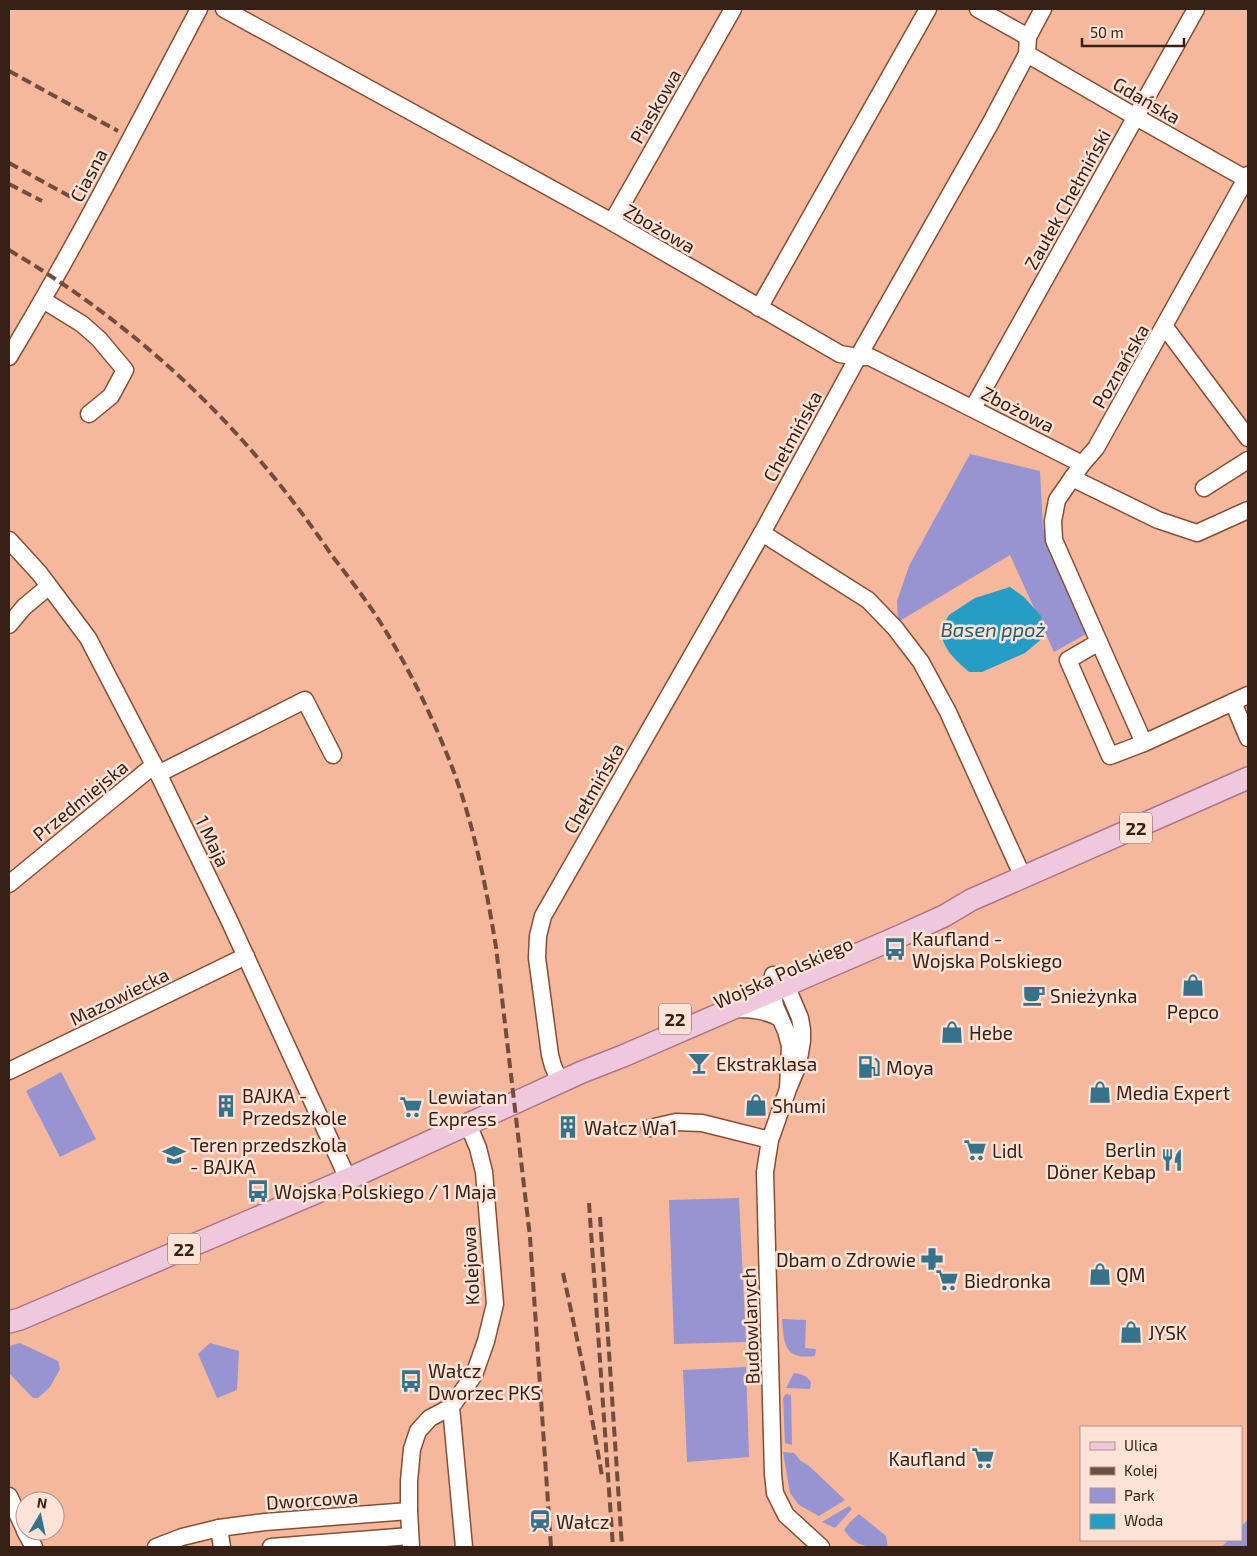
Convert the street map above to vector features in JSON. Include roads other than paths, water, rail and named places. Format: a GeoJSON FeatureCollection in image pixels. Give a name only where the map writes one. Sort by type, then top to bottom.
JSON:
{"type":"FeatureCollection","features":[{"type":"Feature","properties":{"kind":"main road","name":"Wojska Polskiego"},"geometry":{"type":"LineString","coordinates":[[12,1323],[348,1178],[582,1072],[730,1009],[893,923],[940,907],[965,903],[1248,778]]}},
{"type":"Feature","properties":{"kind":"main road","name":"Wojska Polskiego"},"geometry":{"type":"LineString","coordinates":[[582,1072],[681,1016],[777,983]]}},
{"type":"Feature","properties":{"kind":"street","name":"Ciasna"},"geometry":{"type":"LineString","coordinates":[[9,357],[43,300],[199,9]]}},
{"type":"Feature","properties":{"kind":"street","name":"Zbożowa"},"geometry":{"type":"LineString","coordinates":[[224,9],[612,222],[840,354],[870,357],[1082,464]]}},
{"type":"Feature","properties":{"kind":"street","name":"Piaskowa"},"geometry":{"type":"LineString","coordinates":[[612,222],[733,9]]}},
{"type":"Feature","properties":{"kind":"street"},"geometry":{"type":"LineString","coordinates":[[759,308],[928,9]]}},
{"type":"Feature","properties":{"kind":"street"},"geometry":{"type":"LineString","coordinates":[[978,9],[1028,37]]}},
{"type":"Feature","properties":{"kind":"street"},"geometry":{"type":"LineString","coordinates":[[858,357],[990,124],[1027,54],[1028,37],[1044,9]]}},
{"type":"Feature","properties":{"kind":"street","name":"Zaułek Chełmiński"},"geometry":{"type":"LineString","coordinates":[[973,408],[1196,9]]}},
{"type":"Feature","properties":{"kind":"street","name":"Gdańska"},"geometry":{"type":"LineString","coordinates":[[1027,54],[1136,117],[1248,178]]}},
{"type":"Feature","properties":{"kind":"street"},"geometry":{"type":"LineString","coordinates":[[1165,327],[1248,178]]}},
{"type":"Feature","properties":{"kind":"street"},"geometry":{"type":"LineString","coordinates":[[43,300],[82,324],[94,334],[126,370],[111,396],[89,414]]}},
{"type":"Feature","properties":{"kind":"street","name":"Poznańska"},"geometry":{"type":"LineString","coordinates":[[1144,743],[1054,540],[1052,521],[1057,500],[1082,464],[1096,448],[1165,327],[1248,438]]}},
{"type":"Feature","properties":{"kind":"street","name":"Chełmińska"},"geometry":{"type":"LineString","coordinates":[[560,1082],[550,1055],[537,958],[538,936],[543,916],[762,533],[858,357]]}},
{"type":"Feature","properties":{"kind":"street"},"geometry":{"type":"LineString","coordinates":[[1204,488],[1248,460]]}},
{"type":"Feature","properties":{"kind":"street"},"geometry":{"type":"LineString","coordinates":[[1072,478],[1158,520],[1197,533],[1248,510]]}},
{"type":"Feature","properties":{"kind":"street"},"geometry":{"type":"LineString","coordinates":[[762,533],[868,600],[900,635],[921,662],[948,712],[1023,878]]}},
{"type":"Feature","properties":{"kind":"street","name":"1 Maja"},"geometry":{"type":"LineString","coordinates":[[9,540],[40,574],[88,638],[156,770],[246,956],[348,1178]]}},
{"type":"Feature","properties":{"kind":"street"},"geometry":{"type":"LineString","coordinates":[[9,625],[24,607],[48,587]]}},
{"type":"Feature","properties":{"kind":"street"},"geometry":{"type":"LineString","coordinates":[[1099,642],[1068,660],[1110,756],[1144,743],[1248,695]]}},
{"type":"Feature","properties":{"kind":"street","name":"Przedmiejska"},"geometry":{"type":"LineString","coordinates":[[9,884],[156,770],[305,700],[333,755]]}},
{"type":"Feature","properties":{"kind":"street"},"geometry":{"type":"LineString","coordinates":[[1233,702],[1248,738]]}},
{"type":"Feature","properties":{"kind":"street","name":"Mazowiecka"},"geometry":{"type":"LineString","coordinates":[[9,1071],[246,956]]}},
{"type":"Feature","properties":{"kind":"street","name":"Budowlanych"},"geometry":{"type":"LineString","coordinates":[[777,983],[775,1006],[786,1031],[790,1046],[788,1089]]}},
{"type":"Feature","properties":{"kind":"street","name":"Budowlanych"},"geometry":{"type":"LineString","coordinates":[[777,983],[800,1018],[802,1041],[798,1065],[770,1140],[765,1172],[772,1474],[775,1493],[786,1515],[822,1547]]}},
{"type":"Feature","properties":{"kind":"street"},"geometry":{"type":"LineString","coordinates":[[730,1009],[759,1010],[780,1018]]}},
{"type":"Feature","properties":{"kind":"street"},"geometry":{"type":"LineString","coordinates":[[650,1128],[676,1122],[702,1123],[770,1140]]}},
{"type":"Feature","properties":{"kind":"street","name":"Kolejowa"},"geometry":{"type":"LineString","coordinates":[[451,1407],[474,1375],[486,1341],[495,1304],[484,1172],[478,1148],[468,1124]]}},
{"type":"Feature","properties":{"kind":"street"},"geometry":{"type":"LineString","coordinates":[[271,1547],[411,1541],[409,1481],[412,1449],[418,1431],[430,1418],[451,1407],[464,1547]]}},
{"type":"Feature","properties":{"kind":"street"},"geometry":{"type":"LineString","coordinates":[[9,1496],[15,1509]]}},
{"type":"Feature","properties":{"kind":"street","name":"Dworcowa"},"geometry":{"type":"LineString","coordinates":[[156,1547],[182,1537],[219,1528],[265,1522],[409,1511]]}},
{"type":"Feature","properties":{"kind":"street"},"geometry":{"type":"LineString","coordinates":[[219,1528],[222,1547]]}},
{"type":"Feature","properties":{"kind":"water","name":"Basen ppoż"},"geometry":{"type":"Polygon","coordinates":[[[1010,587],[1024,597],[1041,616],[1044,637],[1025,653],[982,672],[969,672],[950,654],[940,630],[949,615],[975,598],[1010,587]]]}},
{"type":"Feature","properties":{"kind":"railway"},"geometry":{"type":"LineString","coordinates":[[9,71],[118,131]]}},
{"type":"Feature","properties":{"kind":"railway"},"geometry":{"type":"LineString","coordinates":[[9,163],[71,197]]}},
{"type":"Feature","properties":{"kind":"railway"},"geometry":{"type":"LineString","coordinates":[[9,184],[42,201]]}},
{"type":"Feature","properties":{"kind":"railway"},"geometry":{"type":"LineString","coordinates":[[9,250],[82,297],[117,323],[183,380],[244,442],[296,505],[376,616],[411,677],[445,749],[460,789],[473,833],[496,947],[530,1237],[551,1547]]}},
{"type":"Feature","properties":{"kind":"railway"},"geometry":{"type":"LineString","coordinates":[[589,1203],[613,1547]]}},
{"type":"Feature","properties":{"kind":"railway"},"geometry":{"type":"LineString","coordinates":[[600,1217],[622,1547]]}},
{"type":"Feature","properties":{"kind":"railway"},"geometry":{"type":"LineString","coordinates":[[563,1273],[583,1367],[602,1476]]}},
{"type":"Feature","properties":{"kind":"place","name":"Kaufland - Wojska Polskiego"},"geometry":{"type":"Point","coordinates":[895,949]}},
{"type":"Feature","properties":{"kind":"place","name":"Pepco"},"geometry":{"type":"Point","coordinates":[1193,985]}},
{"type":"Feature","properties":{"kind":"place","name":"Snieżynka"},"geometry":{"type":"Point","coordinates":[1034,995]}},
{"type":"Feature","properties":{"kind":"place","name":"Hebe"},"geometry":{"type":"Point","coordinates":[952,1032]}},
{"type":"Feature","properties":{"kind":"place","name":"Ekstraklasa"},"geometry":{"type":"Point","coordinates":[699,1063]}},
{"type":"Feature","properties":{"kind":"place","name":"Moya"},"geometry":{"type":"Point","coordinates":[869,1067]}},
{"type":"Feature","properties":{"kind":"place","name":"Media Expert"},"geometry":{"type":"Point","coordinates":[1100,1092]}},
{"type":"Feature","properties":{"kind":"place","name":"Shumi"},"geometry":{"type":"Point","coordinates":[756,1105]}},
{"type":"Feature","properties":{"kind":"place","name":"BAJKA - Przedszkole"},"geometry":{"type":"Point","coordinates":[226,1106]}},
{"type":"Feature","properties":{"kind":"place","name":"Lewiatan Express"},"geometry":{"type":"Point","coordinates":[411,1107]}},
{"type":"Feature","properties":{"kind":"place","name":"Wałcz Wa1"},"geometry":{"type":"Point","coordinates":[568,1127]}},
{"type":"Feature","properties":{"kind":"place","name":"Lidl"},"geometry":{"type":"Point","coordinates":[975,1150]}},
{"type":"Feature","properties":{"kind":"place","name":"Teren przedszkola - BAJKA"},"geometry":{"type":"Point","coordinates":[174,1155]}},
{"type":"Feature","properties":{"kind":"place","name":"Berlin Döner Kebap"},"geometry":{"type":"Point","coordinates":[1172,1160]}},
{"type":"Feature","properties":{"kind":"place","name":"Wojska Polskiego / 1 Maja"},"geometry":{"type":"Point","coordinates":[258,1191]}},
{"type":"Feature","properties":{"kind":"place","name":"Dbam o Zdrowie"},"geometry":{"type":"Point","coordinates":[932,1259]}},
{"type":"Feature","properties":{"kind":"place","name":"QM"},"geometry":{"type":"Point","coordinates":[1100,1274]}},
{"type":"Feature","properties":{"kind":"place","name":"Biedronka"},"geometry":{"type":"Point","coordinates":[947,1280]}},
{"type":"Feature","properties":{"kind":"place","name":"JYSK"},"geometry":{"type":"Point","coordinates":[1131,1332]}},
{"type":"Feature","properties":{"kind":"place","name":"Wałcz Dworzec PKS"},"geometry":{"type":"Point","coordinates":[411,1381]}},
{"type":"Feature","properties":{"kind":"place","name":"Kaufland"},"geometry":{"type":"Point","coordinates":[983,1458]}},
{"type":"Feature","properties":{"kind":"place","name":"Wałcz"},"geometry":{"type":"Point","coordinates":[540,1521]}}]}
